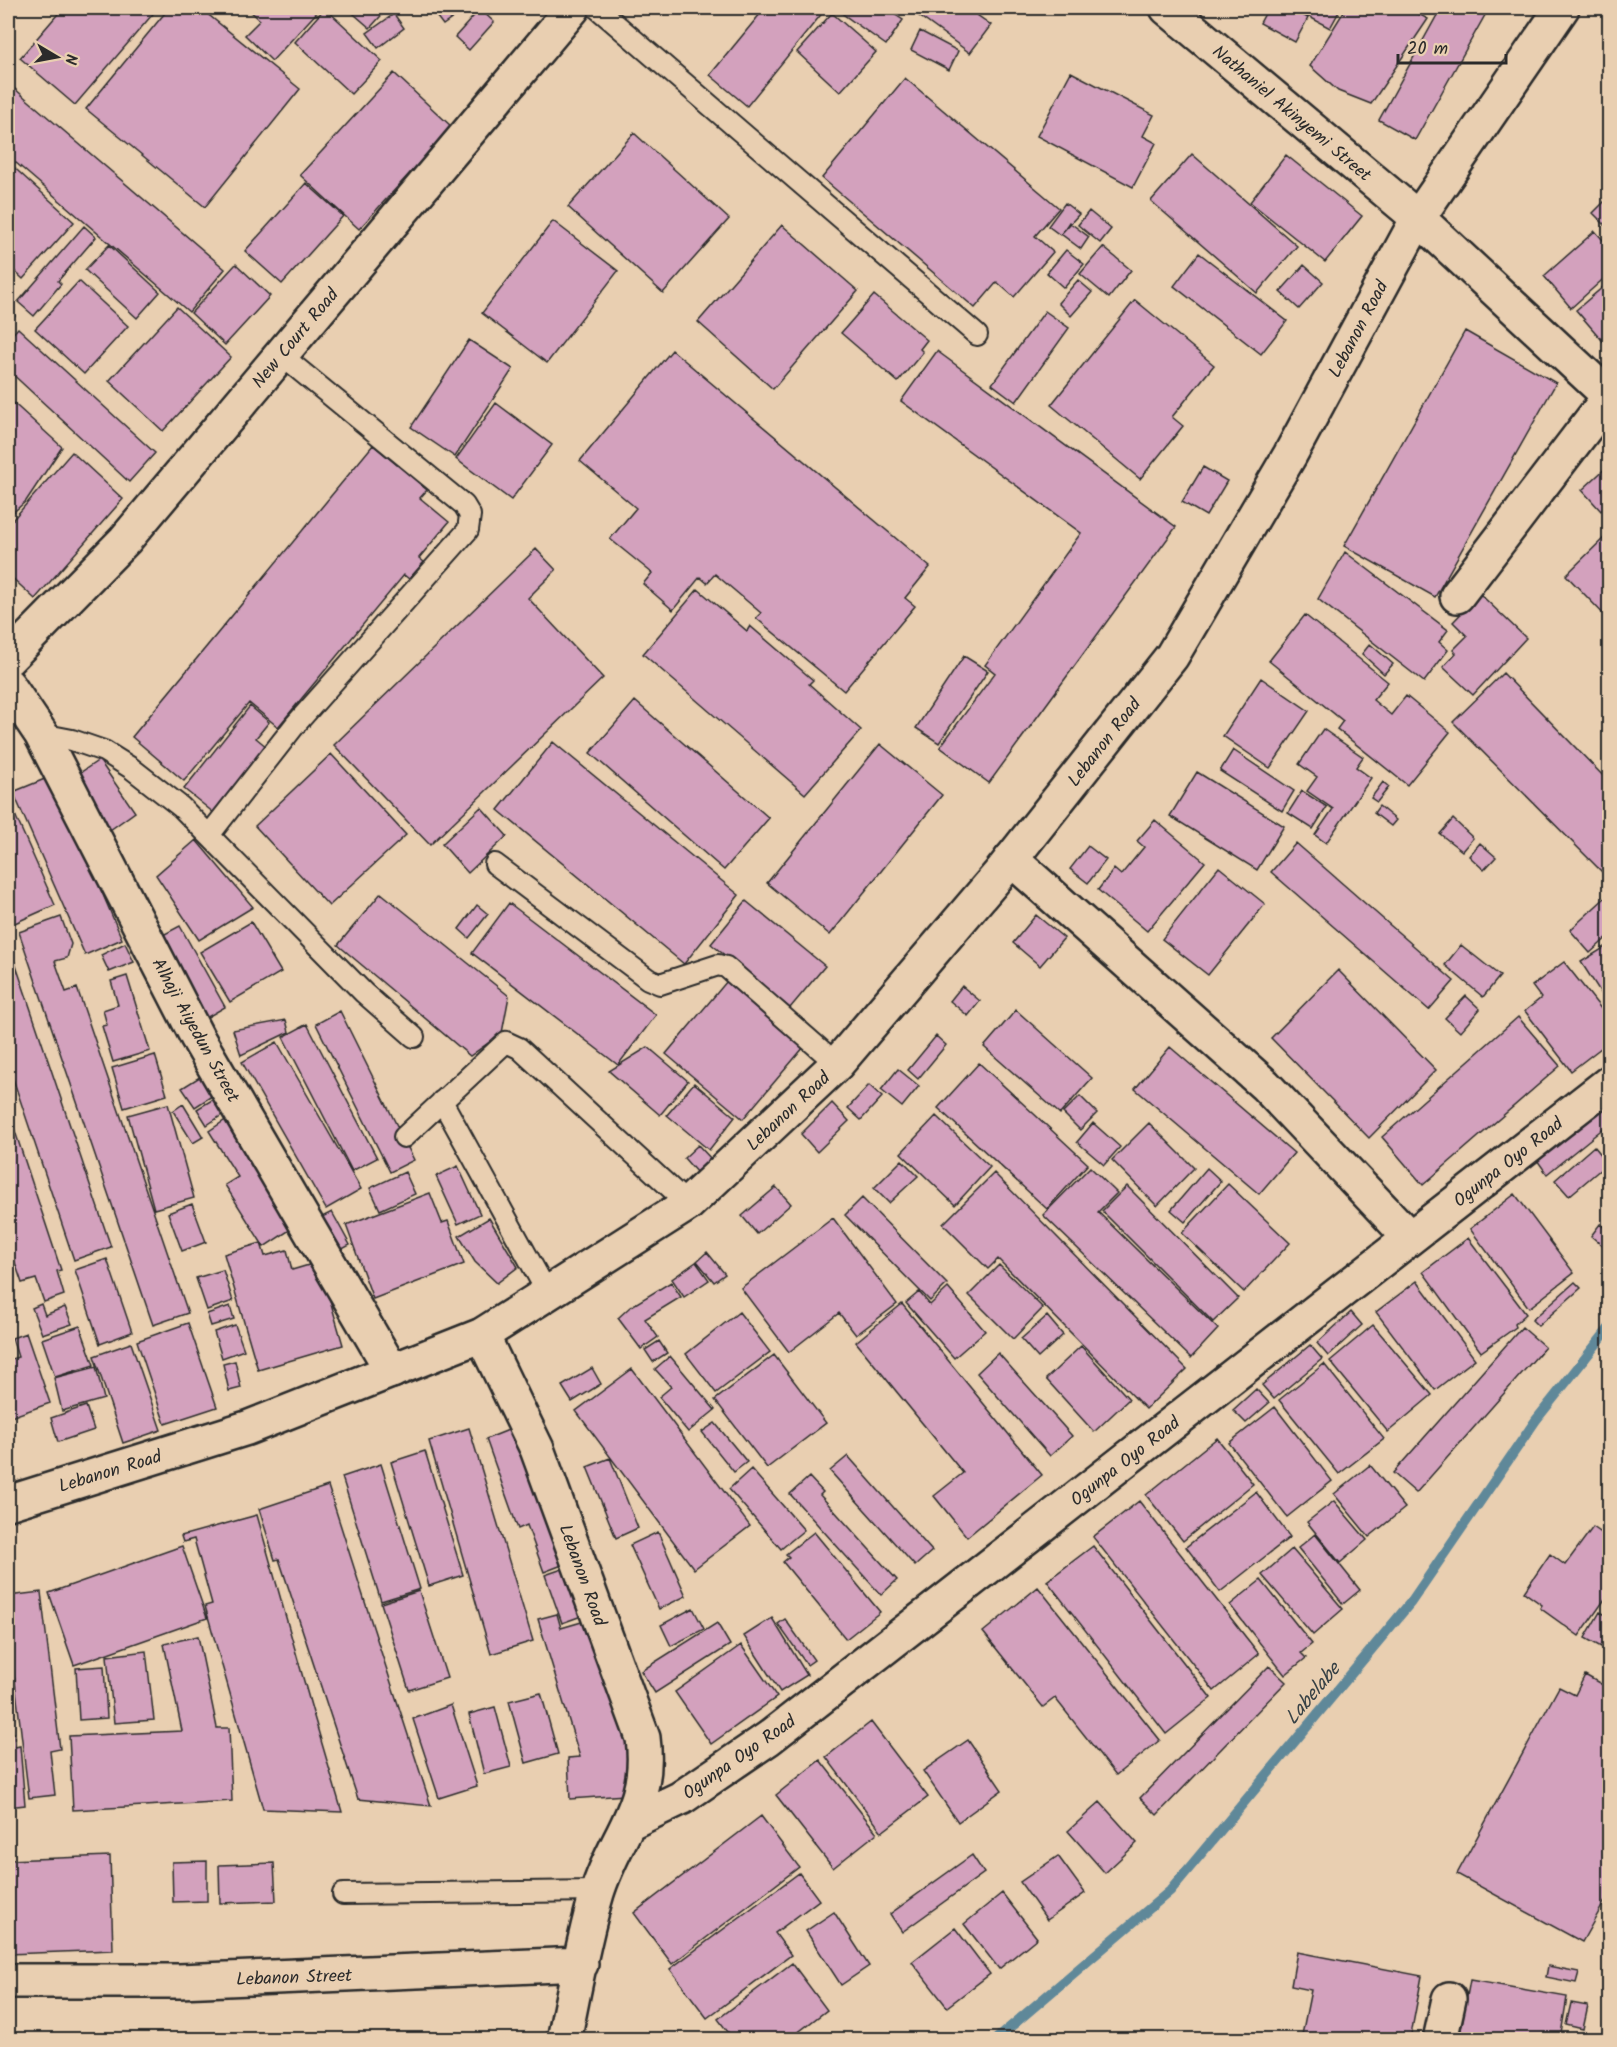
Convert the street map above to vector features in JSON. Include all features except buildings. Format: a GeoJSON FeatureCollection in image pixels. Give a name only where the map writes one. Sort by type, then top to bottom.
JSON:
{"type":"FeatureCollection","features":[{"type":"Feature","properties":{"kind":"street","name":"New Court Road"},"geometry":{"type":"LineString","coordinates":[[8,659],[125,540],[573,8]]}},
{"type":"Feature","properties":{"kind":"street","name":"Nathaniel Akinyemi Street"},"geometry":{"type":"LineString","coordinates":[[1167,8],[1418,218],[1609,397]]}},
{"type":"Feature","properties":{"kind":"street","name":"Lebanon Road"},"geometry":{"type":"LineString","coordinates":[[8,1503],[247,1428],[482,1335],[688,1204],[837,1064],[1011,859],[1172,656],[1290,455],[1418,218],[1562,8]]}},
{"type":"Feature","properties":{"kind":"street"},"geometry":{"type":"LineString","coordinates":[[1457,596],[1609,397]]}},
{"type":"Feature","properties":{"kind":"street","name":"Alhaji Aiyedun Street"},"geometry":{"type":"LineString","coordinates":[[8,684],[41,734],[197,1037],[392,1371]]}},
{"type":"Feature","properties":{"kind":"street"},"geometry":{"type":"LineString","coordinates":[[1011,859],[1266,1085],[1410,1238]]}},
{"type":"Feature","properties":{"kind":"street","name":"Ogunpa Oyo Road"},"geometry":{"type":"LineString","coordinates":[[629,1823],[681,1798],[769,1738],[1610,1082]]}},
{"type":"Feature","properties":{"kind":"street","name":"Lebanon Road"},"geometry":{"type":"LineString","coordinates":[[482,1335],[537,1449],[643,1738],[644,1782],[629,1823]]}},
{"type":"Feature","properties":{"kind":"street"},"geometry":{"type":"LineString","coordinates":[[564,2040],[598,1891],[629,1823]]}},
{"type":"Feature","properties":{"kind":"street","name":"Lebanon Street"},"geometry":{"type":"LineString","coordinates":[[8,1981],[578,1977]]}},
{"type":"Feature","properties":{"kind":"street"},"geometry":{"type":"LineString","coordinates":[[1440,2040],[1449,2000]]}},
{"type":"Feature","properties":{"kind":"lane"},"geometry":{"type":"LineString","coordinates":[[597,8],[977,335]]}},
{"type":"Feature","properties":{"kind":"lane"},"geometry":{"type":"LineString","coordinates":[[210,834],[295,725],[468,530],[470,515],[464,505],[281,355]]}},
{"type":"Feature","properties":{"kind":"lane"},"geometry":{"type":"LineString","coordinates":[[41,734],[72,740],[104,751],[131,768],[210,834],[364,993],[414,1037]]}},
{"type":"Feature","properties":{"kind":"lane"},"geometry":{"type":"LineString","coordinates":[[495,864],[648,979],[660,984],[718,965],[726,967],[837,1064]]}},
{"type":"Feature","properties":{"kind":"lane"},"geometry":{"type":"LineString","coordinates":[[404,1137],[506,1042],[519,1048],[688,1204]]}},
{"type":"Feature","properties":{"kind":"lane"},"geometry":{"type":"LineString","coordinates":[[442,1101],[548,1294]]}},
{"type":"Feature","properties":{"kind":"lane"},"geometry":{"type":"LineString","coordinates":[[343,1894],[598,1891]]}},
{"type":"Feature","properties":{"kind":"waterway","name":"Labelabe"},"geometry":{"type":"LineString","coordinates":[[995,2040],[1170,1891],[1411,1602],[1536,1420],[1610,1327]]}}]}
